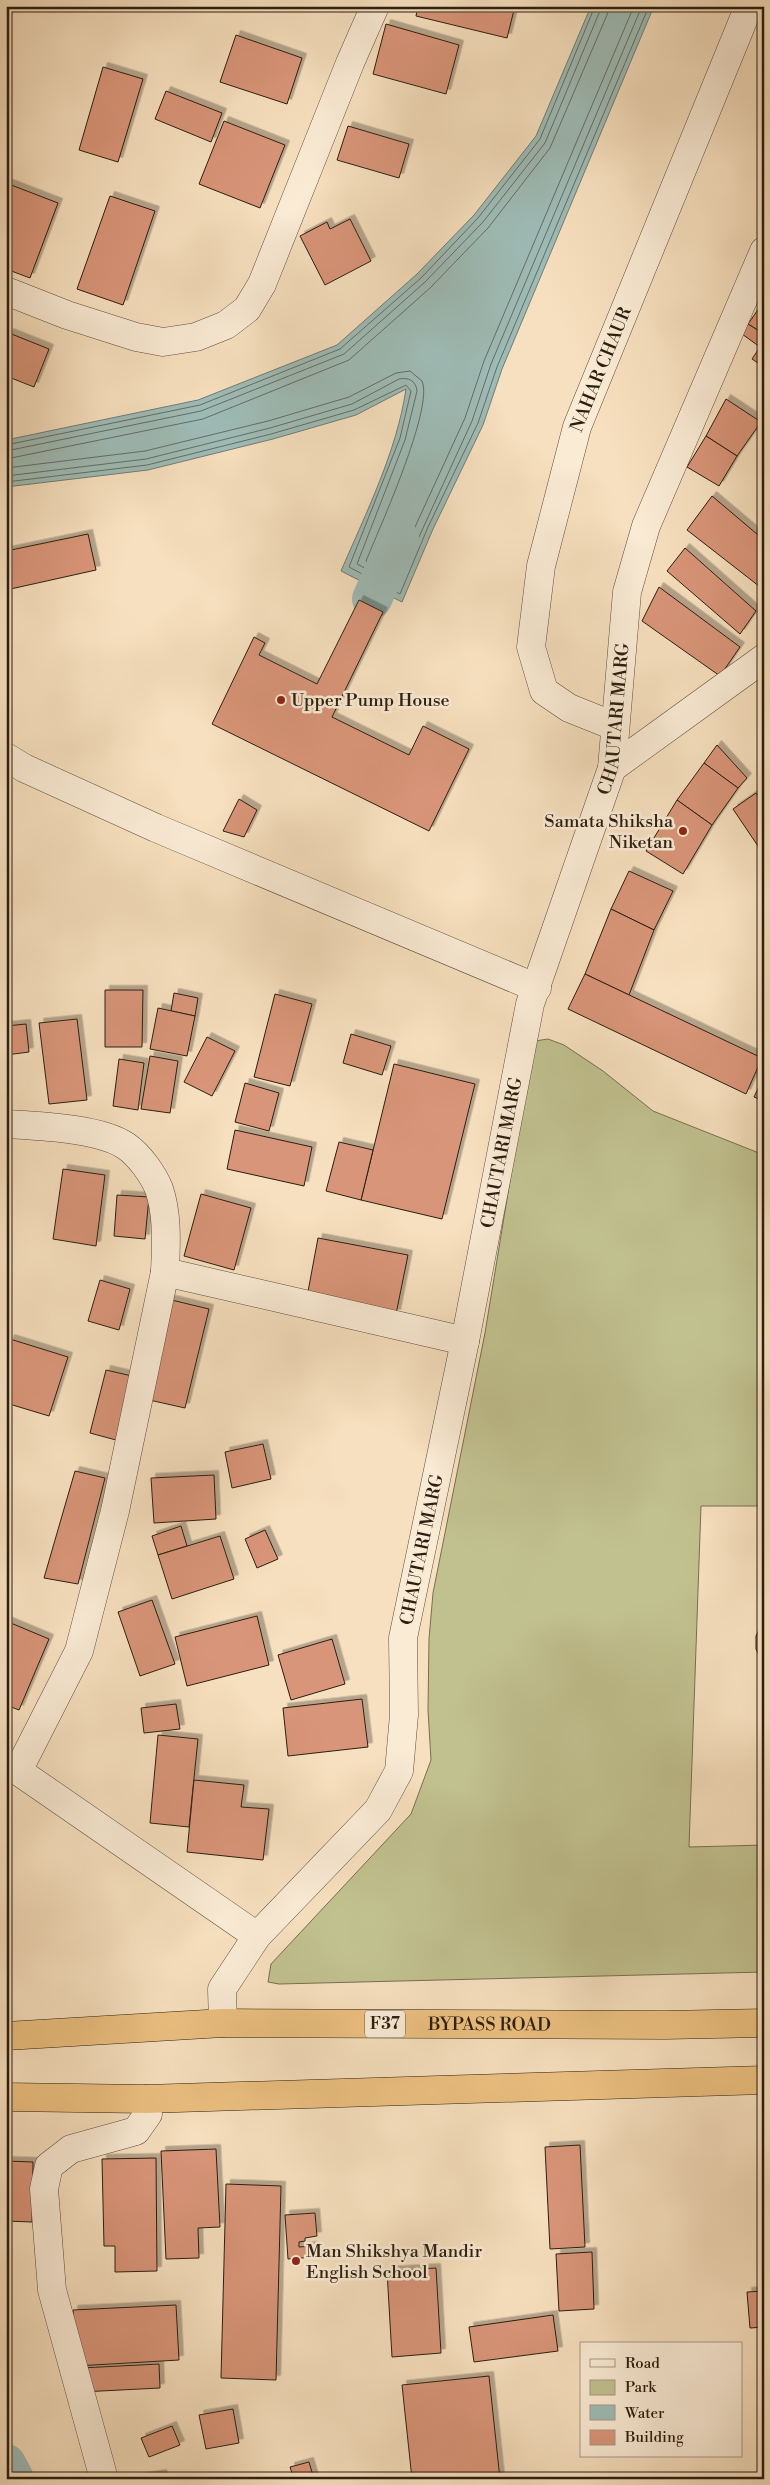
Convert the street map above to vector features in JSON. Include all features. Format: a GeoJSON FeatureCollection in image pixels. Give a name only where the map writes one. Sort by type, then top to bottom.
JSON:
{"type":"FeatureCollection","features":[{"type":"Feature","properties":{"kind":"highway","name":"BYPASS ROAD"},"geometry":{"type":"LineString","coordinates":[[6,2036],[223,2023],[665,2025],[764,2023]]}},
{"type":"Feature","properties":{"kind":"highway"},"geometry":{"type":"LineString","coordinates":[[6,2097],[146,2099],[764,2080]]}},
{"type":"Feature","properties":{"kind":"street"},"geometry":{"type":"LineString","coordinates":[[6,292],[136,337],[163,342],[196,337],[226,326],[248,309],[262,284],[350,63],[375,6]]}},
{"type":"Feature","properties":{"kind":"street","name":"NAHAR CHAUR"},"geometry":{"type":"LineString","coordinates":[[604,721],[569,708],[544,692],[531,647],[541,566],[577,427],[749,6]]}},
{"type":"Feature","properties":{"kind":"street","name":"CHAUTARI MARG"},"geometry":{"type":"LineString","coordinates":[[223,2023],[222,1989],[257,1936],[378,1810],[399,1771],[404,1715],[403,1638],[465,1342],[530,1004],[612,768],[604,721],[626,592],[646,526],[764,251]]}},
{"type":"Feature","properties":{"kind":"street"},"geometry":{"type":"LineString","coordinates":[[612,768],[764,658]]}},
{"type":"Feature","properties":{"kind":"street"},"geometry":{"type":"LineString","coordinates":[[6,757],[24,768],[156,828],[537,988]]}},
{"type":"Feature","properties":{"kind":"street"},"geometry":{"type":"LineString","coordinates":[[6,1124],[52,1127],[90,1134],[126,1146],[144,1163],[159,1188],[166,1228],[166,1272],[115,1511],[79,1651],[12,1769],[257,1936]]}},
{"type":"Feature","properties":{"kind":"street"},"geometry":{"type":"LineString","coordinates":[[166,1272],[465,1342]]}},
{"type":"Feature","properties":{"kind":"street"},"geometry":{"type":"LineString","coordinates":[[104,2479],[52,2290],[44,2189],[49,2166],[71,2149],[136,2131],[148,2114],[146,2099]]}},
{"type":"Feature","properties":{"kind":"green space"},"geometry":{"type":"Polygon","coordinates":[[[548,1039],[564,1045],[603,1071],[653,1111],[764,1155],[764,1506],[701,1506],[689,1847],[764,1845],[764,1972],[279,1984],[268,1982],[271,1964],[411,1814],[431,1760],[428,1710],[429,1639],[433,1593],[485,1333],[528,1071],[535,1041],[548,1039]]]}},
{"type":"Feature","properties":{"kind":"water"},"geometry":{"type":"Polygon","coordinates":[[[591,6],[654,6],[502,369],[483,425],[433,529],[402,602],[341,571],[388,459],[402,412],[406,389],[356,415],[273,439],[148,470],[6,487],[6,440],[198,400],[337,345],[417,274],[474,215],[536,136],[591,6]]]}},
{"type":"Feature","properties":{"kind":"building"},"geometry":{"type":"Polygon","coordinates":[[[325,6],[346,6],[344,12],[325,6]]]}},
{"type":"Feature","properties":{"kind":"building"},"geometry":{"type":"Polygon","coordinates":[[[418,6],[515,6],[507,38],[416,16],[418,6]]]}},
{"type":"Feature","properties":{"kind":"building"},"geometry":{"type":"Polygon","coordinates":[[[386,24],[459,45],[446,94],[373,74],[386,24]]]}},
{"type":"Feature","properties":{"kind":"building"},"geometry":{"type":"Polygon","coordinates":[[[236,35],[302,58],[287,104],[220,82],[236,35]]]}},
{"type":"Feature","properties":{"kind":"building"},"geometry":{"type":"Polygon","coordinates":[[[103,67],[143,79],[118,162],[79,150],[103,67]]]}},
{"type":"Feature","properties":{"kind":"building"},"geometry":{"type":"Polygon","coordinates":[[[166,91],[222,113],[211,142],[155,119],[166,91]]]}},
{"type":"Feature","properties":{"kind":"building"},"geometry":{"type":"Polygon","coordinates":[[[224,121],[285,145],[260,208],[199,184],[224,121]]]}},
{"type":"Feature","properties":{"kind":"building"},"geometry":{"type":"Polygon","coordinates":[[[348,126],[409,144],[399,178],[337,160],[348,126]]]}},
{"type":"Feature","properties":{"kind":"building"},"geometry":{"type":"Polygon","coordinates":[[[6,183],[58,203],[30,278],[6,269],[6,183]]]}},
{"type":"Feature","properties":{"kind":"building"},"geometry":{"type":"Polygon","coordinates":[[[110,196],[155,211],[123,305],[77,289],[110,196]]]}},
{"type":"Feature","properties":{"kind":"building"},"geometry":{"type":"Polygon","coordinates":[[[350,219],[371,261],[325,285],[300,236],[327,222],[330,229],[350,219]]]}},
{"type":"Feature","properties":{"kind":"building"},"geometry":{"type":"Polygon","coordinates":[[[764,301],[764,334],[748,324],[764,301]]]}},
{"type":"Feature","properties":{"kind":"building"},"geometry":{"type":"Polygon","coordinates":[[[748,324],[764,334],[764,367],[752,359],[760,347],[742,334],[748,324]]]}},
{"type":"Feature","properties":{"kind":"building"},"geometry":{"type":"Polygon","coordinates":[[[9,333],[49,349],[34,387],[6,376],[6,339],[9,333]]]}},
{"type":"Feature","properties":{"kind":"building"},"geometry":{"type":"Polygon","coordinates":[[[726,399],[761,422],[737,456],[706,436],[726,399]]]}},
{"type":"Feature","properties":{"kind":"building"},"geometry":{"type":"Polygon","coordinates":[[[706,436],[737,456],[719,486],[687,467],[706,436]]]}},
{"type":"Feature","properties":{"kind":"building"},"geometry":{"type":"Polygon","coordinates":[[[712,496],[764,540],[764,590],[687,530],[712,496]]]}},
{"type":"Feature","properties":{"kind":"building"},"geometry":{"type":"Polygon","coordinates":[[[88,534],[96,570],[6,590],[6,551],[88,534]]]}},
{"type":"Feature","properties":{"kind":"building"},"geometry":{"type":"Polygon","coordinates":[[[685,548],[756,611],[740,634],[667,571],[685,548]]]}},
{"type":"Feature","properties":{"kind":"building"},"geometry":{"type":"Polygon","coordinates":[[[659,587],[740,647],[720,676],[642,621],[659,587]]]}},
{"type":"Feature","properties":{"kind":"building","name":"Upper Pump House"},"geometry":{"type":"Polygon","coordinates":[[[359,600],[383,612],[332,717],[409,755],[423,726],[469,749],[429,831],[212,724],[254,637],[265,643],[259,655],[317,684],[359,600]]]}},
{"type":"Feature","properties":{"kind":"building"},"geometry":{"type":"Polygon","coordinates":[[[717,745],[747,778],[738,788],[704,763],[717,745]]]}},
{"type":"Feature","properties":{"kind":"building"},"geometry":{"type":"Polygon","coordinates":[[[704,763],[738,788],[712,825],[677,800],[704,763]]]}},
{"type":"Feature","properties":{"kind":"building"},"geometry":{"type":"Polygon","coordinates":[[[756,793],[764,804],[764,855],[733,809],[756,793]]]}},
{"type":"Feature","properties":{"kind":"building"},"geometry":{"type":"Polygon","coordinates":[[[239,799],[257,810],[244,837],[223,831],[239,799]]]}},
{"type":"Feature","properties":{"kind":"building","name":"Samata Shiksha Niketan"},"geometry":{"type":"Polygon","coordinates":[[[677,800],[712,825],[683,874],[646,851],[677,800]]]}},
{"type":"Feature","properties":{"kind":"building"},"geometry":{"type":"Polygon","coordinates":[[[629,871],[673,891],[654,930],[611,909],[629,871]]]}},
{"type":"Feature","properties":{"kind":"building"},"geometry":{"type":"Polygon","coordinates":[[[611,909],[654,930],[629,995],[585,974],[611,909]]]}},
{"type":"Feature","properties":{"kind":"building"},"geometry":{"type":"Polygon","coordinates":[[[585,974],[762,1058],[746,1094],[568,1009],[585,974]]]}},
{"type":"Feature","properties":{"kind":"building"},"geometry":{"type":"Polygon","coordinates":[[[105,990],[143,990],[142,1047],[105,1047],[105,990]]]}},
{"type":"Feature","properties":{"kind":"building"},"geometry":{"type":"Polygon","coordinates":[[[174,993],[198,998],[195,1016],[171,1011],[174,993]]]}},
{"type":"Feature","properties":{"kind":"building"},"geometry":{"type":"Polygon","coordinates":[[[275,994],[312,1004],[290,1086],[254,1077],[275,994]]]}},
{"type":"Feature","properties":{"kind":"building"},"geometry":{"type":"Polygon","coordinates":[[[158,1008],[195,1016],[187,1056],[150,1049],[158,1008]]]}},
{"type":"Feature","properties":{"kind":"building"},"geometry":{"type":"Polygon","coordinates":[[[77,1019],[87,1100],[49,1104],[39,1023],[77,1019]]]}},
{"type":"Feature","properties":{"kind":"building"},"geometry":{"type":"Polygon","coordinates":[[[26,1024],[29,1052],[6,1055],[6,1026],[26,1024]]]}},
{"type":"Feature","properties":{"kind":"building"},"geometry":{"type":"Polygon","coordinates":[[[351,1034],[391,1046],[382,1075],[343,1063],[351,1034]]]}},
{"type":"Feature","properties":{"kind":"building"},"geometry":{"type":"Polygon","coordinates":[[[207,1037],[235,1051],[212,1096],[184,1082],[207,1037]]]}},
{"type":"Feature","properties":{"kind":"building"},"geometry":{"type":"Polygon","coordinates":[[[150,1056],[178,1061],[170,1113],[141,1109],[150,1056]]]}},
{"type":"Feature","properties":{"kind":"building"},"geometry":{"type":"Polygon","coordinates":[[[119,1059],[144,1063],[138,1110],[113,1106],[119,1059]]]}},
{"type":"Feature","properties":{"kind":"building"},"geometry":{"type":"Polygon","coordinates":[[[394,1064],[475,1084],[442,1219],[361,1200],[394,1064]]]}},
{"type":"Feature","properties":{"kind":"building"},"geometry":{"type":"Polygon","coordinates":[[[764,1076],[764,1101],[754,1097],[764,1076]]]}},
{"type":"Feature","properties":{"kind":"building"},"geometry":{"type":"Polygon","coordinates":[[[245,1083],[279,1093],[269,1131],[235,1122],[245,1083]]]}},
{"type":"Feature","properties":{"kind":"building"},"geometry":{"type":"Polygon","coordinates":[[[235,1130],[312,1147],[304,1186],[227,1169],[235,1130]]]}},
{"type":"Feature","properties":{"kind":"building"},"geometry":{"type":"Polygon","coordinates":[[[339,1142],[373,1150],[361,1200],[326,1191],[339,1142]]]}},
{"type":"Feature","properties":{"kind":"building"},"geometry":{"type":"Polygon","coordinates":[[[63,1169],[105,1175],[96,1246],[53,1239],[63,1169]]]}},
{"type":"Feature","properties":{"kind":"building"},"geometry":{"type":"Polygon","coordinates":[[[201,1194],[251,1208],[234,1270],[184,1256],[201,1194]]]}},
{"type":"Feature","properties":{"kind":"building"},"geometry":{"type":"Polygon","coordinates":[[[117,1195],[149,1197],[145,1239],[114,1236],[117,1195]]]}},
{"type":"Feature","properties":{"kind":"building"},"geometry":{"type":"Polygon","coordinates":[[[318,1238],[408,1255],[396,1314],[307,1297],[318,1238]]]}},
{"type":"Feature","properties":{"kind":"building"},"geometry":{"type":"Polygon","coordinates":[[[100,1280],[130,1289],[119,1330],[88,1321],[100,1280]]]}},
{"type":"Feature","properties":{"kind":"building"},"geometry":{"type":"Polygon","coordinates":[[[159,1297],[209,1309],[185,1408],[136,1397],[159,1297]]]}},
{"type":"Feature","properties":{"kind":"building"},"geometry":{"type":"Polygon","coordinates":[[[10,1339],[68,1357],[49,1416],[6,1403],[6,1352],[10,1339]]]}},
{"type":"Feature","properties":{"kind":"building"},"geometry":{"type":"Polygon","coordinates":[[[106,1370],[132,1376],[116,1440],[90,1433],[106,1370]]]}},
{"type":"Feature","properties":{"kind":"building"},"geometry":{"type":"Polygon","coordinates":[[[263,1444],[271,1479],[232,1488],[225,1452],[263,1444]]]}},
{"type":"Feature","properties":{"kind":"building"},"geometry":{"type":"Polygon","coordinates":[[[75,1471],[105,1478],[78,1584],[44,1578],[75,1471]]]}},
{"type":"Feature","properties":{"kind":"building"},"geometry":{"type":"Polygon","coordinates":[[[214,1475],[216,1519],[154,1523],[151,1478],[214,1475]]]}},
{"type":"Feature","properties":{"kind":"building"},"geometry":{"type":"Polygon","coordinates":[[[181,1526],[187,1546],[158,1555],[152,1536],[181,1526]]]}},
{"type":"Feature","properties":{"kind":"building"},"geometry":{"type":"Polygon","coordinates":[[[265,1530],[278,1559],[257,1568],[245,1539],[265,1530]]]}},
{"type":"Feature","properties":{"kind":"building"},"geometry":{"type":"Polygon","coordinates":[[[220,1536],[234,1579],[172,1599],[158,1555],[220,1536]]]}},
{"type":"Feature","properties":{"kind":"building"},"geometry":{"type":"Polygon","coordinates":[[[152,1600],[175,1664],[140,1676],[118,1612],[152,1600]]]}},
{"type":"Feature","properties":{"kind":"building"},"geometry":{"type":"Polygon","coordinates":[[[257,1616],[269,1665],[187,1686],[175,1637],[257,1616]]]}},
{"type":"Feature","properties":{"kind":"building"},"geometry":{"type":"Polygon","coordinates":[[[764,1619],[764,1666],[756,1649],[756,1636],[764,1619]]]}},
{"type":"Feature","properties":{"kind":"building"},"geometry":{"type":"Polygon","coordinates":[[[6,1621],[49,1639],[19,1710],[6,1705],[6,1621]]]}},
{"type":"Feature","properties":{"kind":"building"},"geometry":{"type":"Polygon","coordinates":[[[332,1639],[345,1684],[291,1700],[278,1655],[332,1639]]]}},
{"type":"Feature","properties":{"kind":"building"},"geometry":{"type":"Polygon","coordinates":[[[362,1699],[368,1747],[288,1756],[283,1708],[362,1699]]]}},
{"type":"Feature","properties":{"kind":"building"},"geometry":{"type":"Polygon","coordinates":[[[176,1704],[180,1729],[144,1733],[141,1708],[176,1704]]]}},
{"type":"Feature","properties":{"kind":"building"},"geometry":{"type":"Polygon","coordinates":[[[158,1735],[198,1739],[189,1827],[150,1823],[158,1735]]]}},
{"type":"Feature","properties":{"kind":"building"},"geometry":{"type":"Polygon","coordinates":[[[194,1780],[244,1785],[241,1807],[269,1809],[263,1860],[187,1852],[194,1780]]]}},
{"type":"Feature","properties":{"kind":"building"},"geometry":{"type":"Polygon","coordinates":[[[580,2145],[585,2247],[550,2249],[545,2147],[580,2145]]]}},
{"type":"Feature","properties":{"kind":"building"},"geometry":{"type":"Polygon","coordinates":[[[216,2149],[220,2227],[198,2228],[199,2258],[166,2259],[161,2151],[216,2149]]]}},
{"type":"Feature","properties":{"kind":"building"},"geometry":{"type":"Polygon","coordinates":[[[156,2158],[157,2271],[115,2272],[115,2246],[104,2246],[102,2159],[156,2158]]]}},
{"type":"Feature","properties":{"kind":"building"},"geometry":{"type":"Polygon","coordinates":[[[6,2161],[33,2162],[32,2222],[6,2221],[6,2161]]]}},
{"type":"Feature","properties":{"kind":"building"},"geometry":{"type":"Polygon","coordinates":[[[226,2184],[281,2186],[276,2380],[221,2378],[226,2184]]]}},
{"type":"Feature","properties":{"kind":"building"},"geometry":{"type":"Polygon","coordinates":[[[315,2213],[317,2236],[305,2238],[305,2241],[299,2242],[299,2247],[313,2246],[314,2257],[288,2259],[285,2215],[315,2213]]]}},
{"type":"Feature","properties":{"kind":"building"},"geometry":{"type":"Polygon","coordinates":[[[592,2252],[594,2309],[559,2311],[556,2254],[592,2252]]]}},
{"type":"Feature","properties":{"kind":"building"},"geometry":{"type":"Polygon","coordinates":[[[436,2268],[441,2353],[392,2357],[387,2271],[436,2268]]]}},
{"type":"Feature","properties":{"kind":"building"},"geometry":{"type":"Polygon","coordinates":[[[764,2291],[764,2327],[750,2328],[747,2292],[764,2291]]]}},
{"type":"Feature","properties":{"kind":"building"},"geometry":{"type":"Polygon","coordinates":[[[176,2305],[179,2360],[76,2366],[73,2310],[176,2305]]]}},
{"type":"Feature","properties":{"kind":"building"},"geometry":{"type":"Polygon","coordinates":[[[553,2315],[558,2351],[474,2362],[469,2327],[553,2315]]]}},
{"type":"Feature","properties":{"kind":"building"},"geometry":{"type":"Polygon","coordinates":[[[159,2364],[160,2388],[81,2392],[80,2368],[159,2364]]]}},
{"type":"Feature","properties":{"kind":"building"},"geometry":{"type":"Polygon","coordinates":[[[489,2376],[500,2479],[412,2479],[402,2385],[489,2376]]]}},
{"type":"Feature","properties":{"kind":"building"},"geometry":{"type":"Polygon","coordinates":[[[233,2409],[239,2443],[206,2449],[199,2415],[233,2409]]]}},
{"type":"Feature","properties":{"kind":"building"},"geometry":{"type":"Polygon","coordinates":[[[172,2426],[180,2445],[149,2457],[141,2438],[172,2426]]]}},
{"type":"Feature","properties":{"kind":"building"},"geometry":{"type":"Polygon","coordinates":[[[309,2462],[314,2479],[284,2479],[293,2476],[290,2467],[309,2462]]]}},
{"type":"Feature","properties":{"kind":"building"},"geometry":{"type":"Polygon","coordinates":[[[162,2474],[163,2479],[131,2479],[162,2474]]]}},
{"type":"Feature","properties":{"kind":"waterway"},"geometry":{"type":"LineString","coordinates":[[372,599],[399,539]]}},
{"type":"Feature","properties":{"kind":"waterway"},"geometry":{"type":"LineString","coordinates":[[6,2464],[14,2479]]}},
{"type":"Feature","properties":{"kind":"place","name":"Upper Pump House"},"geometry":{"type":"Point","coordinates":[281,700]}},
{"type":"Feature","properties":{"kind":"place","name":"Samata Shiksha Niketan"},"geometry":{"type":"Point","coordinates":[683,831]}},
{"type":"Feature","properties":{"kind":"place","name":"Man Shikshya Mandir English School"},"geometry":{"type":"Point","coordinates":[296,2261]}}]}
